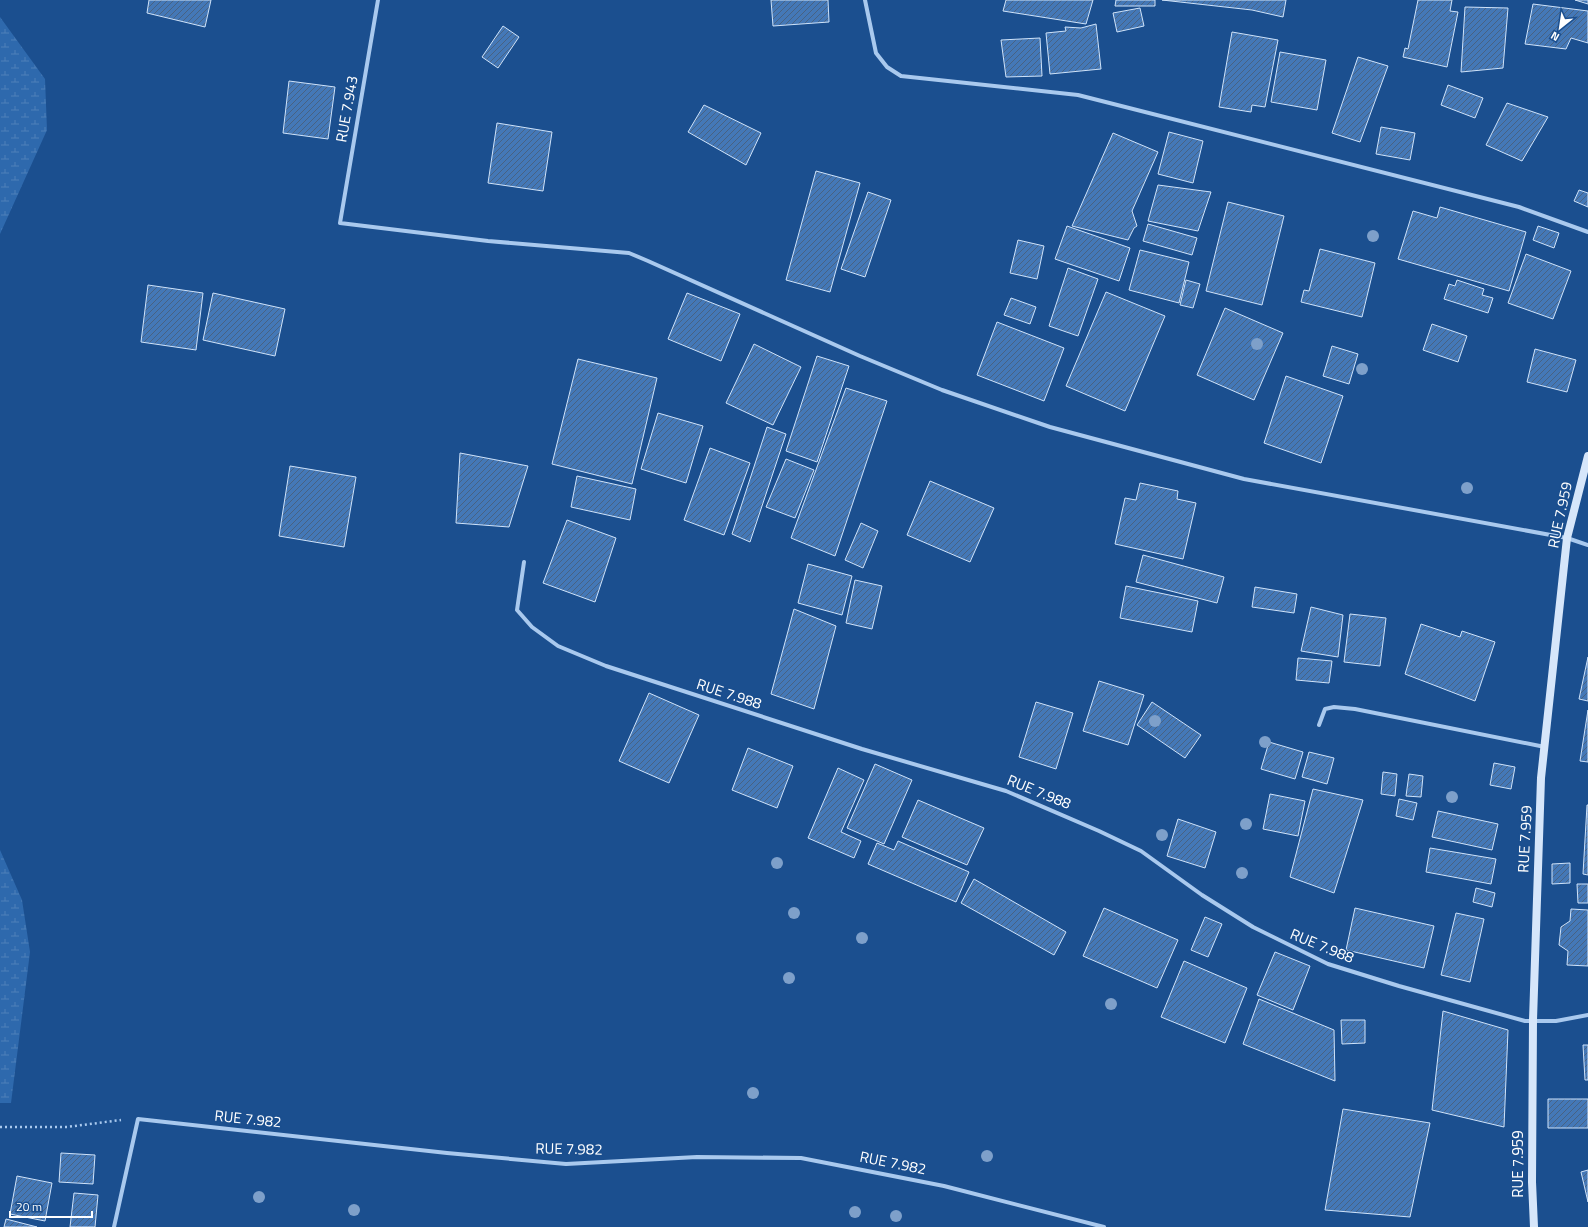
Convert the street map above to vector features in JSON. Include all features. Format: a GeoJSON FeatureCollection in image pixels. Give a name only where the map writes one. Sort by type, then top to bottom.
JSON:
{"type":"FeatureCollection","features":[{"type":"Feature","properties":{"kind":"street","name":"RUE 7.943"},"geometry":{"type":"LineString","coordinates":[[378,0],[340,223],[488,241],[629,254],[915,379],[996,409],[1050,426],[1244,479],[1567,538]]}},
{"type":"Feature","properties":{"kind":"street"},"geometry":{"type":"LineString","coordinates":[[865,0],[876,53],[887,67],[901,76],[1078,95],[1519,207],[1588,232]]}},
{"type":"Feature","properties":{"kind":"street","name":"RUE 7.959"},"geometry":{"type":"LineString","coordinates":[[1534,1227],[1532,1182],[1533,1020],[1536,891],[1541,778],[1567,538],[1588,456]]}},
{"type":"Feature","properties":{"kind":"street"},"geometry":{"type":"LineString","coordinates":[[1567,538],[1588,545]]}},
{"type":"Feature","properties":{"kind":"street","name":"RUE 7.988"},"geometry":{"type":"LineString","coordinates":[[524,562],[518,610],[532,627],[558,646],[606,666],[718,703],[862,749],[1006,791],[1099,830],[1141,851],[1202,895],[1253,927],[1328,964],[1526,1021],[1556,1021],[1588,1015]]}},
{"type":"Feature","properties":{"kind":"street"},"geometry":{"type":"LineString","coordinates":[[1318,725],[1325,709],[1334,707],[1348,708],[1545,747]]}},
{"type":"Feature","properties":{"kind":"street"},"geometry":{"type":"LineString","coordinates":[[114,1227],[138,1119]]}},
{"type":"Feature","properties":{"kind":"street","name":"RUE 7.982"},"geometry":{"type":"LineString","coordinates":[[138,1119],[447,1153],[566,1164],[697,1157],[801,1158],[944,1186],[1104,1227]]}},
{"type":"Feature","properties":{"kind":"path"},"geometry":{"type":"LineString","coordinates":[[0,1127],[66,1127],[89,1123],[138,1119]]}},
{"type":"Feature","properties":{"kind":"green space"},"geometry":{"type":"Polygon","coordinates":[[[0,17],[45,79],[47,130],[0,234],[0,17]]]}},
{"type":"Feature","properties":{"kind":"green space"},"geometry":{"type":"Polygon","coordinates":[[[0,850],[22,900],[30,952],[11,1103],[0,1103],[0,850]]]}},
{"type":"Feature","properties":{"kind":"building"},"geometry":{"type":"Polygon","coordinates":[[[149,0],[211,0],[205,27],[147,13],[149,0]]]}},
{"type":"Feature","properties":{"kind":"building"},"geometry":{"type":"Polygon","coordinates":[[[771,0],[828,0],[829,22],[773,26],[771,0]]]}},
{"type":"Feature","properties":{"kind":"building"},"geometry":{"type":"Polygon","coordinates":[[[1006,0],[1093,0],[1086,24],[1003,11],[1006,0]]]}},
{"type":"Feature","properties":{"kind":"building"},"geometry":{"type":"Polygon","coordinates":[[[1116,0],[1155,0],[1155,6],[1115,6],[1116,0]]]}},
{"type":"Feature","properties":{"kind":"building"},"geometry":{"type":"Polygon","coordinates":[[[1162,0],[1286,0],[1283,17],[1252,10],[1162,0]]]}},
{"type":"Feature","properties":{"kind":"building"},"geometry":{"type":"Polygon","coordinates":[[[1418,0],[1452,0],[1450,11],[1458,12],[1447,67],[1403,57],[1405,48],[1408,49],[1418,0]]]}},
{"type":"Feature","properties":{"kind":"building"},"geometry":{"type":"Polygon","coordinates":[[[1575,0],[1588,0],[1588,4],[1575,0]]]}},
{"type":"Feature","properties":{"kind":"building"},"geometry":{"type":"Polygon","coordinates":[[[1533,4],[1588,11],[1588,43],[1571,38],[1566,49],[1525,44],[1533,4]]]}},
{"type":"Feature","properties":{"kind":"building"},"geometry":{"type":"Polygon","coordinates":[[[1465,7],[1508,8],[1503,68],[1461,72],[1465,7]]]}},
{"type":"Feature","properties":{"kind":"building"},"geometry":{"type":"Polygon","coordinates":[[[1140,8],[1144,26],[1117,32],[1113,13],[1140,8]]]}},
{"type":"Feature","properties":{"kind":"building"},"geometry":{"type":"Polygon","coordinates":[[[1096,24],[1101,69],[1050,74],[1046,33],[1066,31],[1065,27],[1081,28],[1096,24]]]}},
{"type":"Feature","properties":{"kind":"building"},"geometry":{"type":"Polygon","coordinates":[[[503,26],[519,37],[498,68],[482,57],[503,26]]]}},
{"type":"Feature","properties":{"kind":"building"},"geometry":{"type":"Polygon","coordinates":[[[1232,32],[1278,40],[1265,107],[1252,105],[1251,112],[1219,107],[1232,32]]]}},
{"type":"Feature","properties":{"kind":"building"},"geometry":{"type":"Polygon","coordinates":[[[1040,38],[1042,76],[1006,77],[1001,40],[1040,38]]]}},
{"type":"Feature","properties":{"kind":"building"},"geometry":{"type":"Polygon","coordinates":[[[1280,52],[1326,60],[1317,110],[1271,102],[1280,52]]]}},
{"type":"Feature","properties":{"kind":"building"},"geometry":{"type":"Polygon","coordinates":[[[1358,57],[1388,66],[1360,142],[1332,133],[1358,57]]]}},
{"type":"Feature","properties":{"kind":"building"},"geometry":{"type":"Polygon","coordinates":[[[289,81],[335,87],[328,139],[283,133],[289,81]]]}},
{"type":"Feature","properties":{"kind":"building"},"geometry":{"type":"Polygon","coordinates":[[[1448,85],[1483,98],[1475,118],[1441,105],[1448,85]]]}},
{"type":"Feature","properties":{"kind":"building"},"geometry":{"type":"Polygon","coordinates":[[[1507,103],[1548,117],[1522,161],[1486,145],[1507,103]]]}},
{"type":"Feature","properties":{"kind":"building"},"geometry":{"type":"Polygon","coordinates":[[[704,105],[761,133],[746,165],[688,132],[704,105]]]}},
{"type":"Feature","properties":{"kind":"building"},"geometry":{"type":"Polygon","coordinates":[[[497,123],[552,132],[543,191],[488,183],[497,123]]]}},
{"type":"Feature","properties":{"kind":"building"},"geometry":{"type":"Polygon","coordinates":[[[1381,127],[1415,133],[1410,160],[1376,154],[1381,127]]]}},
{"type":"Feature","properties":{"kind":"building"},"geometry":{"type":"Polygon","coordinates":[[[1169,132],[1203,141],[1193,183],[1158,174],[1169,132]]]}},
{"type":"Feature","properties":{"kind":"building"},"geometry":{"type":"Polygon","coordinates":[[[1113,133],[1158,152],[1132,211],[1137,226],[1134,228],[1128,240],[1072,226],[1113,133]]]}},
{"type":"Feature","properties":{"kind":"building"},"geometry":{"type":"Polygon","coordinates":[[[816,171],[860,183],[830,292],[786,280],[816,171]]]}},
{"type":"Feature","properties":{"kind":"building"},"geometry":{"type":"Polygon","coordinates":[[[1158,185],[1211,192],[1198,231],[1148,221],[1158,185]]]}},
{"type":"Feature","properties":{"kind":"building"},"geometry":{"type":"Polygon","coordinates":[[[1579,190],[1588,193],[1588,207],[1574,201],[1579,190]]]}},
{"type":"Feature","properties":{"kind":"building"},"geometry":{"type":"Polygon","coordinates":[[[868,192],[891,200],[865,277],[841,269],[868,192]]]}},
{"type":"Feature","properties":{"kind":"building"},"geometry":{"type":"Polygon","coordinates":[[[1228,202],[1284,216],[1262,305],[1206,291],[1228,202]]]}},
{"type":"Feature","properties":{"kind":"building"},"geometry":{"type":"Polygon","coordinates":[[[1440,207],[1526,232],[1509,291],[1398,259],[1413,211],[1437,218],[1440,207]]]}},
{"type":"Feature","properties":{"kind":"building"},"geometry":{"type":"Polygon","coordinates":[[[1148,224],[1197,238],[1192,255],[1143,241],[1148,224]]]}},
{"type":"Feature","properties":{"kind":"building"},"geometry":{"type":"Polygon","coordinates":[[[1067,226],[1130,248],[1119,281],[1055,259],[1067,226]]]}},
{"type":"Feature","properties":{"kind":"building"},"geometry":{"type":"Polygon","coordinates":[[[1538,226],[1559,233],[1554,248],[1533,240],[1538,226]]]}},
{"type":"Feature","properties":{"kind":"building"},"geometry":{"type":"Polygon","coordinates":[[[1018,240],[1044,246],[1037,279],[1010,273],[1018,240]]]}},
{"type":"Feature","properties":{"kind":"building"},"geometry":{"type":"Polygon","coordinates":[[[1320,249],[1375,263],[1362,317],[1301,302],[1304,290],[1309,291],[1320,249]]]}},
{"type":"Feature","properties":{"kind":"building"},"geometry":{"type":"Polygon","coordinates":[[[1140,250],[1189,262],[1179,303],[1129,290],[1140,250]]]}},
{"type":"Feature","properties":{"kind":"building"},"geometry":{"type":"Polygon","coordinates":[[[1526,254],[1571,271],[1553,319],[1508,303],[1526,254]]]}},
{"type":"Feature","properties":{"kind":"building"},"geometry":{"type":"Polygon","coordinates":[[[1068,268],[1098,279],[1078,336],[1049,326],[1068,268]]]}},
{"type":"Feature","properties":{"kind":"building"},"geometry":{"type":"Polygon","coordinates":[[[1186,280],[1200,284],[1193,308],[1180,305],[1186,280]]]}},
{"type":"Feature","properties":{"kind":"building"},"geometry":{"type":"Polygon","coordinates":[[[1457,280],[1484,289],[1482,295],[1493,298],[1488,313],[1444,299],[1449,284],[1455,286],[1457,280]]]}},
{"type":"Feature","properties":{"kind":"building"},"geometry":{"type":"Polygon","coordinates":[[[148,285],[203,293],[196,350],[141,342],[148,285]]]}},
{"type":"Feature","properties":{"kind":"building"},"geometry":{"type":"Polygon","coordinates":[[[1106,292],[1165,316],[1125,411],[1066,386],[1106,292]]]}},
{"type":"Feature","properties":{"kind":"building"},"geometry":{"type":"Polygon","coordinates":[[[213,293],[285,309],[275,356],[203,340],[213,293]]]}},
{"type":"Feature","properties":{"kind":"building"},"geometry":{"type":"Polygon","coordinates":[[[687,293],[740,314],[721,361],[668,339],[687,293]]]}},
{"type":"Feature","properties":{"kind":"building"},"geometry":{"type":"Polygon","coordinates":[[[1011,298],[1036,307],[1030,324],[1004,315],[1011,298]]]}},
{"type":"Feature","properties":{"kind":"building"},"geometry":{"type":"Polygon","coordinates":[[[1225,308],[1283,333],[1254,400],[1197,375],[1225,308]]]}},
{"type":"Feature","properties":{"kind":"building"},"geometry":{"type":"Polygon","coordinates":[[[997,322],[1064,348],[1044,401],[977,375],[997,322]]]}},
{"type":"Feature","properties":{"kind":"building"},"geometry":{"type":"Polygon","coordinates":[[[1432,324],[1467,336],[1458,362],[1423,350],[1432,324]]]}},
{"type":"Feature","properties":{"kind":"building"},"geometry":{"type":"Polygon","coordinates":[[[754,344],[801,367],[773,425],[726,403],[754,344]]]}},
{"type":"Feature","properties":{"kind":"building"},"geometry":{"type":"Polygon","coordinates":[[[1332,346],[1358,354],[1349,384],[1323,376],[1332,346]]]}},
{"type":"Feature","properties":{"kind":"building"},"geometry":{"type":"Polygon","coordinates":[[[1535,349],[1576,360],[1567,392],[1527,382],[1535,349]]]}},
{"type":"Feature","properties":{"kind":"building"},"geometry":{"type":"Polygon","coordinates":[[[817,356],[849,366],[817,462],[786,451],[817,356]]]}},
{"type":"Feature","properties":{"kind":"building"},"geometry":{"type":"Polygon","coordinates":[[[578,359],[657,378],[632,484],[552,464],[578,359]]]}},
{"type":"Feature","properties":{"kind":"building"},"geometry":{"type":"Polygon","coordinates":[[[1286,376],[1343,396],[1321,463],[1264,443],[1286,376]]]}},
{"type":"Feature","properties":{"kind":"building"},"geometry":{"type":"Polygon","coordinates":[[[846,388],[887,401],[835,556],[791,538],[846,388]]]}},
{"type":"Feature","properties":{"kind":"building"},"geometry":{"type":"Polygon","coordinates":[[[658,413],[703,426],[686,483],[641,469],[658,413]]]}},
{"type":"Feature","properties":{"kind":"building"},"geometry":{"type":"Polygon","coordinates":[[[767,427],[786,434],[750,542],[732,534],[767,427]]]}},
{"type":"Feature","properties":{"kind":"building"},"geometry":{"type":"Polygon","coordinates":[[[710,448],[750,463],[724,535],[684,520],[710,448]]]}},
{"type":"Feature","properties":{"kind":"building"},"geometry":{"type":"Polygon","coordinates":[[[460,453],[528,466],[509,527],[456,523],[460,453]]]}},
{"type":"Feature","properties":{"kind":"building"},"geometry":{"type":"Polygon","coordinates":[[[786,459],[814,470],[795,518],[766,507],[786,459]]]}},
{"type":"Feature","properties":{"kind":"building"},"geometry":{"type":"Polygon","coordinates":[[[290,466],[356,477],[344,547],[279,536],[290,466]]]}},
{"type":"Feature","properties":{"kind":"building"},"geometry":{"type":"Polygon","coordinates":[[[577,476],[636,489],[630,520],[571,507],[577,476]]]}},
{"type":"Feature","properties":{"kind":"building"},"geometry":{"type":"Polygon","coordinates":[[[930,481],[994,508],[970,562],[907,535],[930,481]]]}},
{"type":"Feature","properties":{"kind":"building"},"geometry":{"type":"Polygon","coordinates":[[[1140,483],[1178,491],[1177,499],[1196,503],[1183,559],[1115,544],[1125,498],[1136,500],[1140,483]]]}},
{"type":"Feature","properties":{"kind":"building"},"geometry":{"type":"Polygon","coordinates":[[[567,520],[616,538],[595,602],[543,583],[567,520]]]}},
{"type":"Feature","properties":{"kind":"building"},"geometry":{"type":"Polygon","coordinates":[[[861,523],[878,531],[863,568],[845,560],[861,523]]]}},
{"type":"Feature","properties":{"kind":"building"},"geometry":{"type":"Polygon","coordinates":[[[1143,555],[1224,577],[1217,603],[1136,582],[1143,555]]]}},
{"type":"Feature","properties":{"kind":"building"},"geometry":{"type":"Polygon","coordinates":[[[808,564],[852,576],[842,615],[798,603],[808,564]]]}},
{"type":"Feature","properties":{"kind":"building"},"geometry":{"type":"Polygon","coordinates":[[[855,580],[882,586],[872,629],[846,623],[855,580]]]}},
{"type":"Feature","properties":{"kind":"building"},"geometry":{"type":"Polygon","coordinates":[[[1126,586],[1198,601],[1192,632],[1120,618],[1126,586]]]}},
{"type":"Feature","properties":{"kind":"building"},"geometry":{"type":"Polygon","coordinates":[[[1255,587],[1297,594],[1294,613],[1252,607],[1255,587]]]}},
{"type":"Feature","properties":{"kind":"building"},"geometry":{"type":"Polygon","coordinates":[[[1311,607],[1343,615],[1338,657],[1301,651],[1311,607]]]}},
{"type":"Feature","properties":{"kind":"building"},"geometry":{"type":"Polygon","coordinates":[[[794,609],[836,626],[814,709],[771,694],[794,609]]]}},
{"type":"Feature","properties":{"kind":"building"},"geometry":{"type":"Polygon","coordinates":[[[1350,614],[1386,618],[1380,666],[1344,662],[1350,614]]]}},
{"type":"Feature","properties":{"kind":"building"},"geometry":{"type":"Polygon","coordinates":[[[1421,624],[1460,637],[1462,631],[1495,642],[1475,701],[1405,674],[1421,624]]]}},
{"type":"Feature","properties":{"kind":"building"},"geometry":{"type":"Polygon","coordinates":[[[1588,657],[1588,701],[1579,699],[1588,657]]]}},
{"type":"Feature","properties":{"kind":"building"},"geometry":{"type":"Polygon","coordinates":[[[1298,658],[1332,661],[1329,683],[1296,680],[1298,658]]]}},
{"type":"Feature","properties":{"kind":"building"},"geometry":{"type":"Polygon","coordinates":[[[1099,681],[1144,695],[1128,745],[1083,731],[1099,681]]]}},
{"type":"Feature","properties":{"kind":"building"},"geometry":{"type":"Polygon","coordinates":[[[649,693],[699,715],[669,783],[619,761],[649,693]]]}},
{"type":"Feature","properties":{"kind":"building"},"geometry":{"type":"Polygon","coordinates":[[[1036,702],[1073,713],[1056,769],[1019,757],[1036,702]]]}},
{"type":"Feature","properties":{"kind":"building"},"geometry":{"type":"Polygon","coordinates":[[[1152,702],[1201,735],[1185,758],[1137,725],[1152,702]]]}},
{"type":"Feature","properties":{"kind":"building"},"geometry":{"type":"Polygon","coordinates":[[[1588,710],[1588,762],[1580,761],[1588,710]]]}},
{"type":"Feature","properties":{"kind":"building"},"geometry":{"type":"Polygon","coordinates":[[[1269,742],[1303,752],[1295,779],[1261,769],[1269,742]]]}},
{"type":"Feature","properties":{"kind":"building"},"geometry":{"type":"Polygon","coordinates":[[[748,748],[793,766],[777,808],[732,790],[748,748]]]}},
{"type":"Feature","properties":{"kind":"building"},"geometry":{"type":"Polygon","coordinates":[[[1309,752],[1334,758],[1327,784],[1302,777],[1309,752]]]}},
{"type":"Feature","properties":{"kind":"building"},"geometry":{"type":"Polygon","coordinates":[[[1494,763],[1515,767],[1511,789],[1490,785],[1494,763]]]}},
{"type":"Feature","properties":{"kind":"building"},"geometry":{"type":"Polygon","coordinates":[[[875,764],[912,780],[884,844],[847,828],[875,764]]]}},
{"type":"Feature","properties":{"kind":"building"},"geometry":{"type":"Polygon","coordinates":[[[838,768],[864,780],[841,832],[861,841],[854,858],[808,838],[838,768]]]}},
{"type":"Feature","properties":{"kind":"building"},"geometry":{"type":"Polygon","coordinates":[[[1383,772],[1397,774],[1395,796],[1381,794],[1383,772]]]}},
{"type":"Feature","properties":{"kind":"building"},"geometry":{"type":"Polygon","coordinates":[[[1409,774],[1423,776],[1421,797],[1406,796],[1409,774]]]}},
{"type":"Feature","properties":{"kind":"building"},"geometry":{"type":"Polygon","coordinates":[[[1313,789],[1363,800],[1334,893],[1290,877],[1313,789]]]}},
{"type":"Feature","properties":{"kind":"building"},"geometry":{"type":"Polygon","coordinates":[[[1270,794],[1305,801],[1298,836],[1263,829],[1270,794]]]}},
{"type":"Feature","properties":{"kind":"building"},"geometry":{"type":"Polygon","coordinates":[[[1399,799],[1417,803],[1413,820],[1396,816],[1399,799]]]}},
{"type":"Feature","properties":{"kind":"building"},"geometry":{"type":"Polygon","coordinates":[[[918,800],[984,828],[967,865],[902,837],[918,800]]]}},
{"type":"Feature","properties":{"kind":"building"},"geometry":{"type":"Polygon","coordinates":[[[1588,805],[1588,875],[1583,874],[1588,805]]]}},
{"type":"Feature","properties":{"kind":"building"},"geometry":{"type":"Polygon","coordinates":[[[1438,811],[1498,824],[1492,850],[1432,837],[1438,811]]]}},
{"type":"Feature","properties":{"kind":"building"},"geometry":{"type":"Polygon","coordinates":[[[1178,819],[1216,832],[1205,868],[1167,856],[1178,819]]]}},
{"type":"Feature","properties":{"kind":"building"},"geometry":{"type":"Polygon","coordinates":[[[898,841],[969,872],[956,902],[868,864],[877,843],[894,850],[898,841]]]}},
{"type":"Feature","properties":{"kind":"building"},"geometry":{"type":"Polygon","coordinates":[[[1430,848],[1496,859],[1491,884],[1426,872],[1430,848]]]}},
{"type":"Feature","properties":{"kind":"building"},"geometry":{"type":"Polygon","coordinates":[[[1570,863],[1570,883],[1552,884],[1552,864],[1570,863]]]}},
{"type":"Feature","properties":{"kind":"building"},"geometry":{"type":"Polygon","coordinates":[[[974,879],[1066,932],[1054,955],[961,903],[974,879]]]}},
{"type":"Feature","properties":{"kind":"building"},"geometry":{"type":"Polygon","coordinates":[[[1577,884],[1588,884],[1588,903],[1578,903],[1577,884]]]}},
{"type":"Feature","properties":{"kind":"building"},"geometry":{"type":"Polygon","coordinates":[[[1476,888],[1495,893],[1492,907],[1473,902],[1476,888]]]}},
{"type":"Feature","properties":{"kind":"building"},"geometry":{"type":"Polygon","coordinates":[[[1104,908],[1178,940],[1157,988],[1083,956],[1104,908]]]}},
{"type":"Feature","properties":{"kind":"building"},"geometry":{"type":"Polygon","coordinates":[[[1355,908],[1434,926],[1424,968],[1346,950],[1355,908]]]}},
{"type":"Feature","properties":{"kind":"building"},"geometry":{"type":"Polygon","coordinates":[[[1571,909],[1588,910],[1588,966],[1567,965],[1568,951],[1559,945],[1561,927],[1570,921],[1571,909]]]}},
{"type":"Feature","properties":{"kind":"building"},"geometry":{"type":"Polygon","coordinates":[[[1456,913],[1484,919],[1470,982],[1441,975],[1456,913]]]}},
{"type":"Feature","properties":{"kind":"building"},"geometry":{"type":"Polygon","coordinates":[[[1205,917],[1222,924],[1208,957],[1191,950],[1205,917]]]}},
{"type":"Feature","properties":{"kind":"building"},"geometry":{"type":"Polygon","coordinates":[[[1275,952],[1310,966],[1293,1010],[1257,995],[1275,952]]]}},
{"type":"Feature","properties":{"kind":"building"},"geometry":{"type":"Polygon","coordinates":[[[1184,961],[1247,988],[1225,1043],[1161,1017],[1184,961]]]}},
{"type":"Feature","properties":{"kind":"building"},"geometry":{"type":"Polygon","coordinates":[[[1259,999],[1334,1030],[1335,1081],[1243,1044],[1259,999]]]}},
{"type":"Feature","properties":{"kind":"building"},"geometry":{"type":"Polygon","coordinates":[[[1443,1011],[1508,1030],[1504,1127],[1432,1110],[1443,1011]]]}},
{"type":"Feature","properties":{"kind":"building"},"geometry":{"type":"Polygon","coordinates":[[[1341,1020],[1365,1020],[1365,1043],[1342,1044],[1341,1020]]]}},
{"type":"Feature","properties":{"kind":"building"},"geometry":{"type":"Polygon","coordinates":[[[1583,1045],[1588,1045],[1588,1080],[1585,1080],[1583,1045]]]}},
{"type":"Feature","properties":{"kind":"building"},"geometry":{"type":"Polygon","coordinates":[[[1548,1099],[1588,1099],[1588,1128],[1548,1128],[1548,1099]]]}},
{"type":"Feature","properties":{"kind":"building"},"geometry":{"type":"Polygon","coordinates":[[[1343,1109],[1430,1123],[1410,1217],[1325,1210],[1343,1109]]]}},
{"type":"Feature","properties":{"kind":"building"},"geometry":{"type":"Polygon","coordinates":[[[61,1153],[95,1155],[93,1184],[59,1182],[61,1153]]]}},
{"type":"Feature","properties":{"kind":"building"},"geometry":{"type":"Polygon","coordinates":[[[1588,1170],[1588,1202],[1581,1172],[1588,1170]]]}},
{"type":"Feature","properties":{"kind":"building"},"geometry":{"type":"Polygon","coordinates":[[[17,1176],[52,1183],[45,1221],[10,1214],[17,1176]]]}},
{"type":"Feature","properties":{"kind":"building"},"geometry":{"type":"Polygon","coordinates":[[[74,1193],[98,1195],[95,1227],[70,1227],[74,1193]]]}},
{"type":"Feature","properties":{"kind":"building"},"geometry":{"type":"Polygon","coordinates":[[[6,1219],[37,1227],[4,1227],[6,1219]]]}}]}
